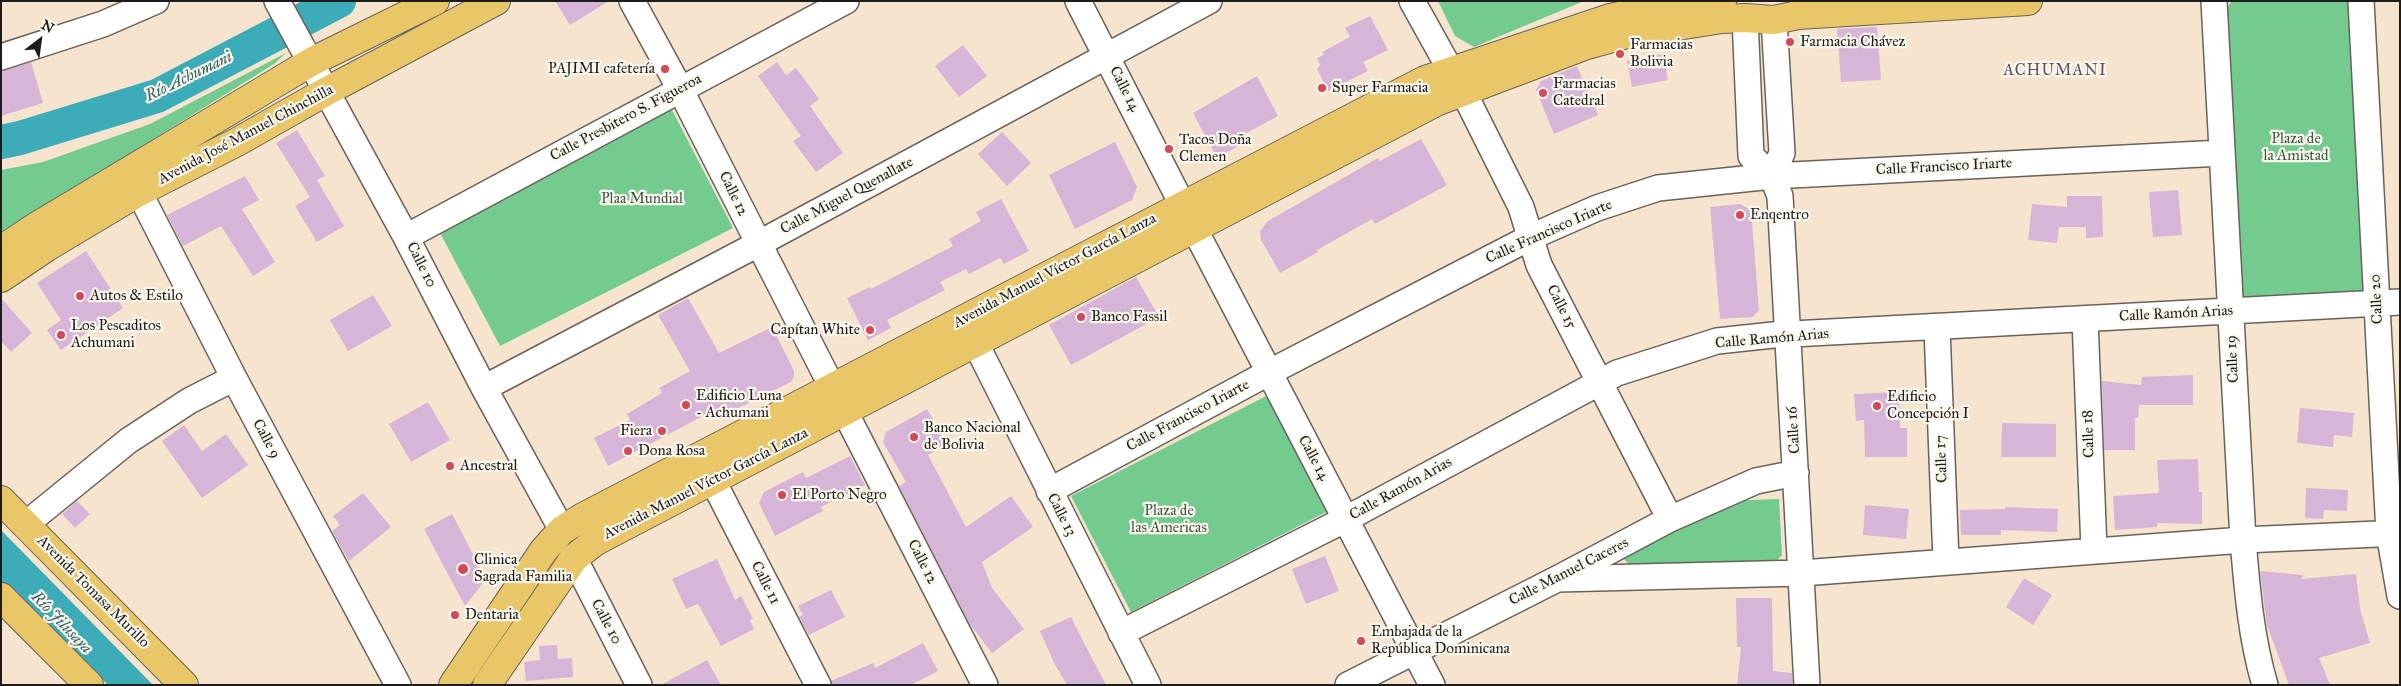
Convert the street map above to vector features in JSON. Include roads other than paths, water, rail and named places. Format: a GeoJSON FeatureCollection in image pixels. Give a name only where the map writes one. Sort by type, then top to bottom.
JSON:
{"type":"FeatureCollection","features":[{"type":"Feature","properties":{"kind":"main road","name":"Avenida José Manuel Chinchilla"},"geometry":{"type":"LineString","coordinates":[[1,250],[308,56],[435,1]]}},
{"type":"Feature","properties":{"kind":"main road","name":"Avenida José Manuel Chinchilla"},"geometry":{"type":"LineString","coordinates":[[1,278],[47,247],[139,192],[237,142],[327,91],[496,1]]}},
{"type":"Feature","properties":{"kind":"main road"},"geometry":{"type":"LineString","coordinates":[[1779,10],[2028,1]]}},
{"type":"Feature","properties":{"kind":"main road","name":"Avenida Manuel Víctor García Lanza"},"geometry":{"type":"LineString","coordinates":[[487,685],[574,558],[596,541],[1195,230],[1436,102],[1457,81],[1610,18],[1658,8],[1744,7],[1779,10]]}},
{"type":"Feature","properties":{"kind":"main road","name":"Avenida Manuel Víctor García Lanza"},"geometry":{"type":"LineString","coordinates":[[453,685],[544,550],[562,530],[1182,204],[1425,80],[1457,81]]}},
{"type":"Feature","properties":{"kind":"main road"},"geometry":{"type":"LineString","coordinates":[[1182,204],[1195,230]]}},
{"type":"Feature","properties":{"kind":"main road"},"geometry":{"type":"LineString","coordinates":[[963,319],[976,344]]}},
{"type":"Feature","properties":{"kind":"main road"},"geometry":{"type":"LineString","coordinates":[[832,387],[845,412]]}},
{"type":"Feature","properties":{"kind":"main road"},"geometry":{"type":"LineString","coordinates":[[700,457],[713,481]]}},
{"type":"Feature","properties":{"kind":"main road","name":"Avenida Tomasa Murillo"},"geometry":{"type":"LineString","coordinates":[[1,500],[184,685]]}},
{"type":"Feature","properties":{"kind":"main road"},"geometry":{"type":"LineString","coordinates":[[562,530],[574,558]]}},
{"type":"Feature","properties":{"kind":"main road"},"geometry":{"type":"LineString","coordinates":[[1,597],[89,685]]}},
{"type":"Feature","properties":{"kind":"street"},"geometry":{"type":"LineString","coordinates":[[1,57],[103,24],[156,1]]}},
{"type":"Feature","properties":{"kind":"street","name":"Calle 12"},"geometry":{"type":"LineString","coordinates":[[632,1],[680,89],[832,387]]}},
{"type":"Feature","properties":{"kind":"street","name":"Calle Presbitero S. Figueroa"},"geometry":{"type":"LineString","coordinates":[[406,237],[846,1]]}},
{"type":"Feature","properties":{"kind":"street","name":"Calle 14"},"geometry":{"type":"LineString","coordinates":[[1078,1],[1182,204]]}},
{"type":"Feature","properties":{"kind":"street","name":"Calle Miguel Quenallate"},"geometry":{"type":"LineString","coordinates":[[484,388],[758,244],[1209,1]]}},
{"type":"Feature","properties":{"kind":"street","name":"Calle 15"},"geometry":{"type":"LineString","coordinates":[[1412,1],[1457,81],[1521,207],[1539,265],[1670,519]]}},
{"type":"Feature","properties":{"kind":"street","name":"Calle 19"},"geometry":{"type":"LineString","coordinates":[[2214,1],[2243,540],[2248,594],[2259,664],[2265,685]]}},
{"type":"Feature","properties":{"kind":"street","name":"Calle 20"},"geometry":{"type":"LineString","coordinates":[[2361,1],[2388,302],[2395,533],[2400,596]]}},
{"type":"Feature","properties":{"kind":"street","name":"Calle 10"},"geometry":{"type":"LineString","coordinates":[[278,3],[406,237],[484,388],[562,530]]}},
{"type":"Feature","properties":{"kind":"street","name":"Calle 16"},"geometry":{"type":"LineString","coordinates":[[1744,7],[1751,156],[1772,176],[1780,196],[1807,685]]}},
{"type":"Feature","properties":{"kind":"street"},"geometry":{"type":"LineString","coordinates":[[1772,176],[1782,153],[1779,10]]}},
{"type":"Feature","properties":{"kind":"street","name":"Calle Francisco Iriarte"},"geometry":{"type":"LineString","coordinates":[[1049,491],[1268,373],[1530,237],[1598,208],[1658,188],[1772,176],[2222,153]]}},
{"type":"Feature","properties":{"kind":"street","name":"Calle 9"},"geometry":{"type":"LineString","coordinates":[[139,192],[234,378],[398,685]]}},
{"type":"Feature","properties":{"kind":"street","name":"Calle 14"},"geometry":{"type":"LineString","coordinates":[[1195,230],[1268,373],[1416,650],[1432,685]]}},
{"type":"Feature","properties":{"kind":"street","name":"Calle Ramón Arias"},"geometry":{"type":"LineString","coordinates":[[1121,633],[1346,519],[1600,381],[1651,360],[1717,341],[1788,335],[2388,302]]}},
{"type":"Feature","properties":{"kind":"street","name":"Calle 18"},"geometry":{"type":"LineString","coordinates":[[2085,319],[2094,550]]}},
{"type":"Feature","properties":{"kind":"street","name":"Calle 17"},"geometry":{"type":"LineString","coordinates":[[1937,328],[1946,561]]}},
{"type":"Feature","properties":{"kind":"street","name":"Calle 13"},"geometry":{"type":"LineString","coordinates":[[976,344],[1148,685]]}},
{"type":"Feature","properties":{"kind":"street"},"geometry":{"type":"LineString","coordinates":[[26,524],[128,441],[189,401],[234,378]]}},
{"type":"Feature","properties":{"kind":"street","name":"Calle 12"},"geometry":{"type":"LineString","coordinates":[[845,412],[985,685]]}},
{"type":"Feature","properties":{"kind":"street","name":"Calle Manuel Caceres"},"geometry":{"type":"LineString","coordinates":[[1348,685],[1557,579],[1670,519],[1756,482],[1796,472]]}},
{"type":"Feature","properties":{"kind":"street","name":"Calle 11"},"geometry":{"type":"LineString","coordinates":[[713,481],[818,685]]}},
{"type":"Feature","properties":{"kind":"street"},"geometry":{"type":"LineString","coordinates":[[1557,579],[1802,573],[2094,550],[2243,540],[2395,533]]}},
{"type":"Feature","properties":{"kind":"street","name":"Calle 10"},"geometry":{"type":"LineString","coordinates":[[574,558],[639,685]]}},
{"type":"Feature","properties":{"kind":"water","name":"Río Jilusaya"},"geometry":{"type":"Polygon","coordinates":[[[1,530],[153,685],[108,685],[1,583],[1,530]]]}},
{"type":"Feature","properties":{"kind":"waterway","name":"Río Achumani"},"geometry":{"type":"LineString","coordinates":[[1,142],[20,138],[157,96],[339,1]]}},
{"type":"Feature","properties":{"kind":"place","name":"Farmacia Chávez"},"geometry":{"type":"Point","coordinates":[1790,42]}},
{"type":"Feature","properties":{"kind":"place","name":"Farmacias Bolivia"},"geometry":{"type":"Point","coordinates":[1620,54]}},
{"type":"Feature","properties":{"kind":"place","name":"PAJIMI cafetería"},"geometry":{"type":"Point","coordinates":[665,69]}},
{"type":"Feature","properties":{"kind":"place","name":"Super Farmacia"},"geometry":{"type":"Point","coordinates":[1322,88]}},
{"type":"Feature","properties":{"kind":"place","name":"Farmacias Catedral"},"geometry":{"type":"Point","coordinates":[1543,93]}},
{"type":"Feature","properties":{"kind":"place","name":"Tacos Doña Clemen"},"geometry":{"type":"Point","coordinates":[1169,149]}},
{"type":"Feature","properties":{"kind":"place","name":"Enqentro"},"geometry":{"type":"Point","coordinates":[1740,215]}},
{"type":"Feature","properties":{"kind":"place","name":"Autos & Estilo"},"geometry":{"type":"Point","coordinates":[80,296]}},
{"type":"Feature","properties":{"kind":"place","name":"Banco Fassil"},"geometry":{"type":"Point","coordinates":[1081,317]}},
{"type":"Feature","properties":{"kind":"place","name":"Capítan White"},"geometry":{"type":"Point","coordinates":[870,330]}},
{"type":"Feature","properties":{"kind":"place","name":"Los Pescaditos Achumani"},"geometry":{"type":"Point","coordinates":[61,335]}},
{"type":"Feature","properties":{"kind":"place","name":"Edificio Luna - Achumani"},"geometry":{"type":"Point","coordinates":[686,405]}},
{"type":"Feature","properties":{"kind":"place","name":"Edificio Concepción I"},"geometry":{"type":"Point","coordinates":[1877,406]}},
{"type":"Feature","properties":{"kind":"place","name":"Fiera"},"geometry":{"type":"Point","coordinates":[662,431]}},
{"type":"Feature","properties":{"kind":"place","name":"Banco Nacional de Bolivia"},"geometry":{"type":"Point","coordinates":[914,437]}},
{"type":"Feature","properties":{"kind":"place","name":"Dona Rosa"},"geometry":{"type":"Point","coordinates":[628,451]}},
{"type":"Feature","properties":{"kind":"place","name":"Ancestral"},"geometry":{"type":"Point","coordinates":[450,466]}},
{"type":"Feature","properties":{"kind":"place","name":"El Porto Negro"},"geometry":{"type":"Point","coordinates":[782,495]}},
{"type":"Feature","properties":{"kind":"place","name":"Clinica Sagrada Familia"},"geometry":{"type":"Point","coordinates":[463,569]}},
{"type":"Feature","properties":{"kind":"place","name":"Dentaria"},"geometry":{"type":"Point","coordinates":[455,615]}},
{"type":"Feature","properties":{"kind":"place","name":"Embajada de la República Dominicana"},"geometry":{"type":"Point","coordinates":[1361,641]}},
{"type":"Feature","properties":{"kind":"district","name":"ACHUMANI"},"geometry":{"type":"Point","coordinates":[2055,71]}},
{"type":"Feature","properties":{"kind":"park label","name":"Plaza de la Amistad"},"geometry":{"type":"Point","coordinates":[2296,148]}},
{"type":"Feature","properties":{"kind":"park label","name":"Plaa Mundial"},"geometry":{"type":"Point","coordinates":[642,199]}},
{"type":"Feature","properties":{"kind":"park label","name":"Plaza de las Americas"},"geometry":{"type":"Point","coordinates":[1169,520]}}]}
